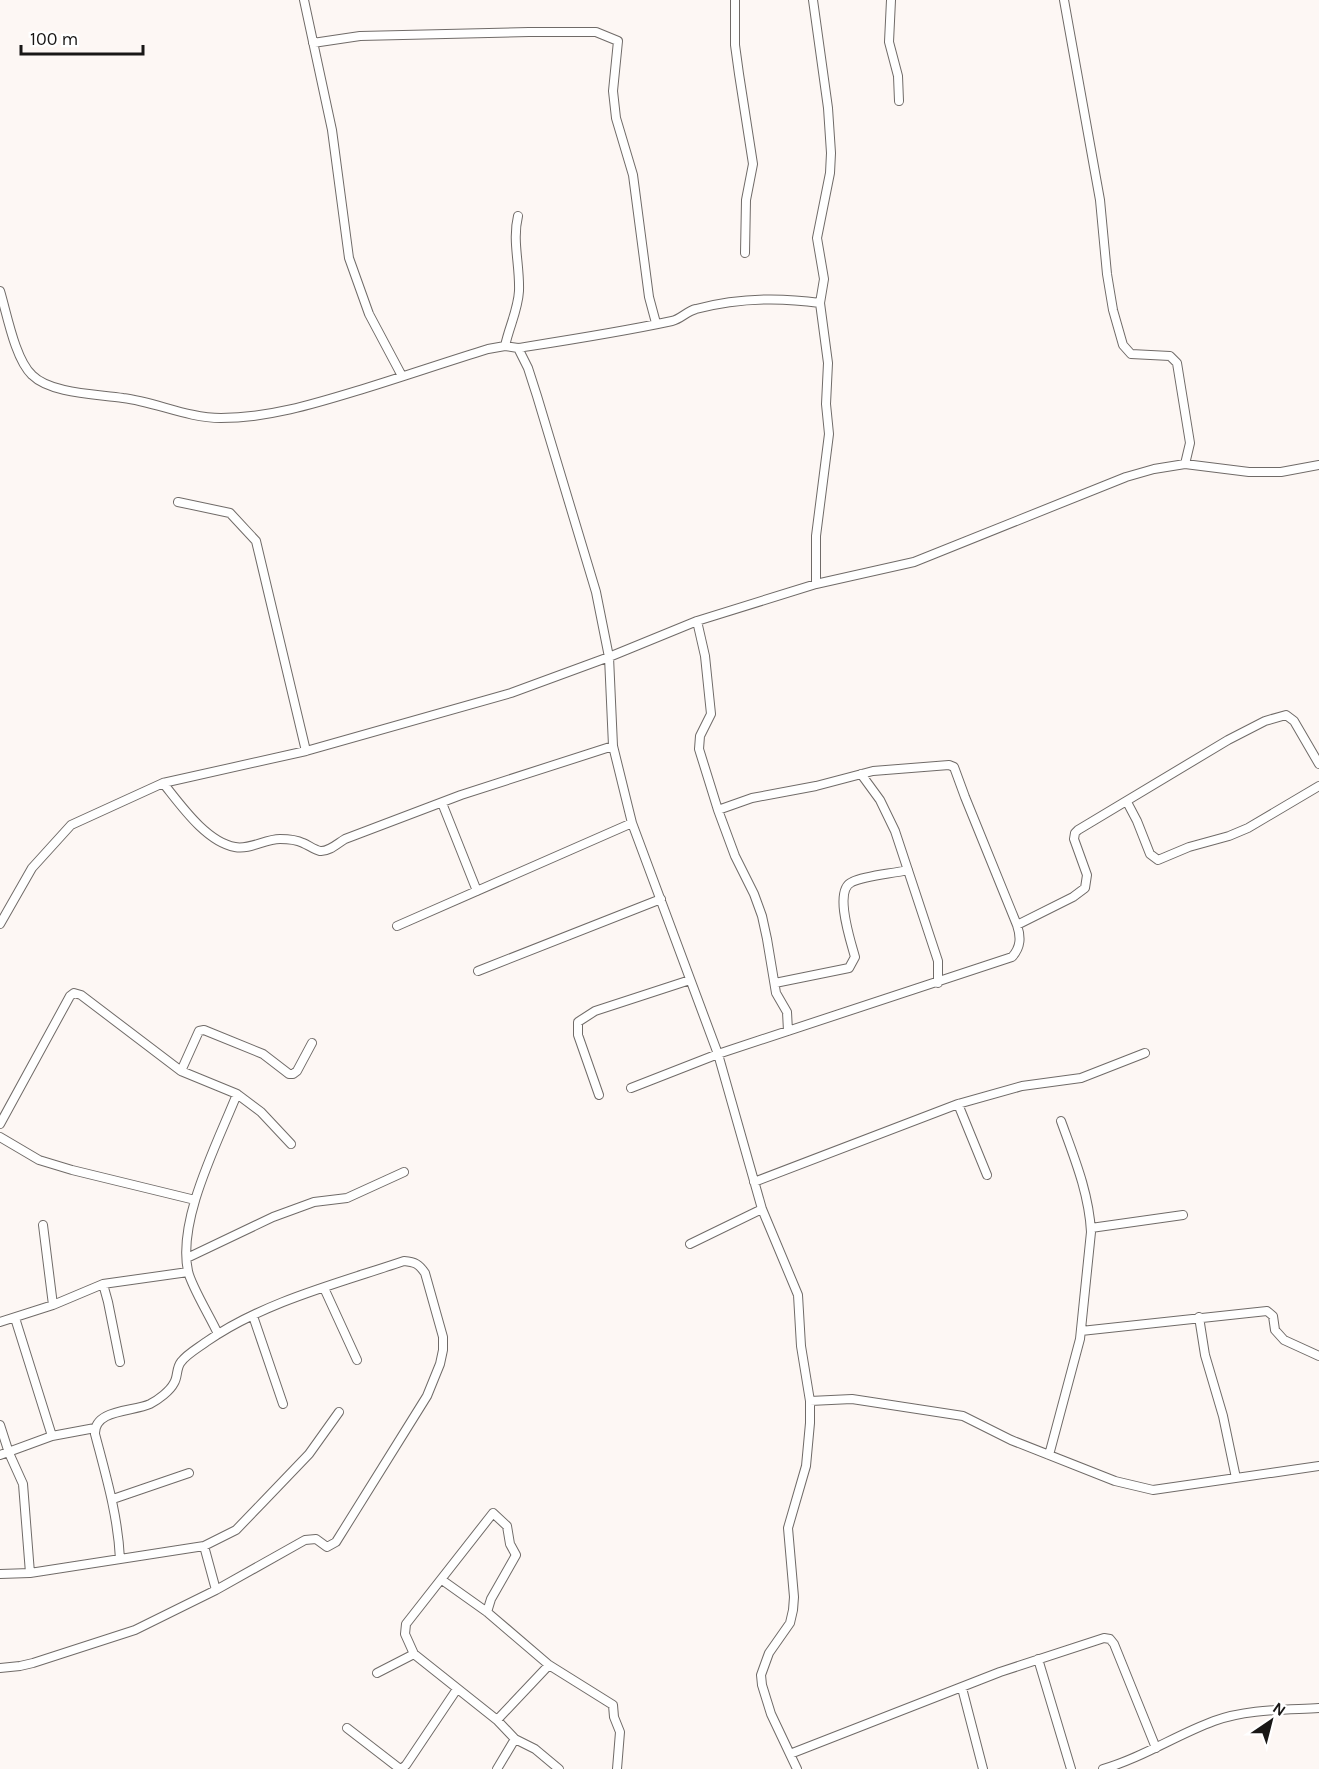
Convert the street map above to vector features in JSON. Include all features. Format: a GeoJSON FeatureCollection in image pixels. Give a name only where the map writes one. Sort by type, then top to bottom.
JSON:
{"type":"FeatureCollection","features":[{"type":"Feature","properties":{"kind":"street"},"geometry":{"type":"LineString","coordinates":[[304,0],[332,130],[349,258],[369,314],[402,376]]}},
{"type":"Feature","properties":{"kind":"street"},"geometry":{"type":"LineString","coordinates":[[735,0],[735,45],[753,164],[746,200],[745,253]]}},
{"type":"Feature","properties":{"kind":"street"},"geometry":{"type":"LineString","coordinates":[[813,0],[828,108],[831,153],[830,173],[817,238],[824,279],[819,303],[828,363],[826,404],[829,434],[817,524],[816,584]]}},
{"type":"Feature","properties":{"kind":"street"},"geometry":{"type":"LineString","coordinates":[[891,0],[889,42],[898,76],[899,101]]}},
{"type":"Feature","properties":{"kind":"street"},"geometry":{"type":"LineString","coordinates":[[1064,0],[1100,200],[1113,310],[1123,345],[1127,351],[1137,355],[1170,356],[1177,363],[1190,443],[1185,464]]}},
{"type":"Feature","properties":{"kind":"street"},"geometry":{"type":"LineString","coordinates":[[313,43],[360,36],[529,32],[596,32],[618,41],[613,91],[615,118],[633,175],[649,297],[656,323]]}},
{"type":"Feature","properties":{"kind":"street"},"geometry":{"type":"LineString","coordinates":[[505,346],[508,329],[517,308],[519,288],[514,231],[519,216]]}},
{"type":"Feature","properties":{"kind":"street"},"geometry":{"type":"LineString","coordinates":[[0,291],[22,361],[31,375],[38,380],[60,389],[130,399],[197,417],[229,418],[278,412],[310,405],[488,349],[505,346],[518,348],[610,334],[675,320],[693,309],[744,299],[783,299],[819,303]]}},
{"type":"Feature","properties":{"kind":"street"},"geometry":{"type":"LineString","coordinates":[[518,348],[528,368],[537,396],[596,592],[609,657],[613,746],[632,823],[718,1054],[762,1209],[798,1295],[801,1346],[810,1401],[810,1436],[806,1466],[788,1528],[793,1610],[790,1623],[769,1653],[761,1675],[771,1714],[797,1769]]}},
{"type":"Feature","properties":{"kind":"street"},"geometry":{"type":"LineString","coordinates":[[0,924],[32,868],[70,825],[163,783],[306,751],[512,693],[697,621],[816,584],[914,562],[1126,477],[1154,469],[1185,464],[1249,472],[1281,472],[1319,465]]}},
{"type":"Feature","properties":{"kind":"street"},"geometry":{"type":"LineString","coordinates":[[178,502],[230,513],[256,541],[306,751]]}},
{"type":"Feature","properties":{"kind":"street"},"geometry":{"type":"LineString","coordinates":[[697,621],[705,656],[711,714],[700,736],[699,749],[735,856],[762,916],[776,993],[787,1012],[788,1031]]}},
{"type":"Feature","properties":{"kind":"street"},"geometry":{"type":"LineString","coordinates":[[1017,925],[1073,897],[1085,888],[1087,875],[1074,839],[1078,830],[1228,740],[1277,716],[1286,715],[1291,717],[1319,764]]}},
{"type":"Feature","properties":{"kind":"street"},"geometry":{"type":"LineString","coordinates":[[163,783],[187,813],[207,832],[235,848],[254,846],[278,839],[301,842],[320,851],[329,849],[345,839],[442,803],[613,746]]}},
{"type":"Feature","properties":{"kind":"street"},"geometry":{"type":"LineString","coordinates":[[631,1088],[718,1054],[1012,957],[1020,943],[1017,925],[954,766],[892,769],[861,774],[816,786],[752,798],[718,810]]}},
{"type":"Feature","properties":{"kind":"street"},"geometry":{"type":"LineString","coordinates":[[861,774],[885,810],[895,831],[938,961],[938,983]]}},
{"type":"Feature","properties":{"kind":"street"},"geometry":{"type":"LineString","coordinates":[[1127,802],[1150,854],[1158,860],[1189,846],[1229,836],[1248,828],[1319,786]]}},
{"type":"Feature","properties":{"kind":"street"},"geometry":{"type":"LineString","coordinates":[[442,803],[477,891]]}},
{"type":"Feature","properties":{"kind":"street"},"geometry":{"type":"LineString","coordinates":[[397,926],[632,823]]}},
{"type":"Feature","properties":{"kind":"street"},"geometry":{"type":"LineString","coordinates":[[775,983],[851,966],[855,957],[845,914],[843,896],[845,889],[852,882],[908,870]]}},
{"type":"Feature","properties":{"kind":"street"},"geometry":{"type":"LineString","coordinates":[[478,971],[661,899]]}},
{"type":"Feature","properties":{"kind":"street"},"geometry":{"type":"LineString","coordinates":[[599,1095],[578,1035],[578,1022],[596,1011],[690,980]]}},
{"type":"Feature","properties":{"kind":"street"},"geometry":{"type":"LineString","coordinates":[[0,1124],[70,996],[74,993],[81,995],[181,1071],[237,1094],[261,1112],[291,1144]]}},
{"type":"Feature","properties":{"kind":"street"},"geometry":{"type":"LineString","coordinates":[[181,1071],[199,1031],[204,1030],[263,1054],[289,1074],[297,1071],[312,1043]]}},
{"type":"Feature","properties":{"kind":"street"},"geometry":{"type":"LineString","coordinates":[[754,1182],[958,1104],[1022,1086],[1081,1078],[1145,1053]]}},
{"type":"Feature","properties":{"kind":"street"},"geometry":{"type":"LineString","coordinates":[[218,1334],[188,1272],[186,1240],[195,1200],[237,1094]]}},
{"type":"Feature","properties":{"kind":"street"},"geometry":{"type":"LineString","coordinates":[[958,1104],[987,1175]]}},
{"type":"Feature","properties":{"kind":"street"},"geometry":{"type":"LineString","coordinates":[[1049,1455],[1081,1331],[1090,1228],[1090,1215],[1083,1183],[1061,1121]]}},
{"type":"Feature","properties":{"kind":"street"},"geometry":{"type":"LineString","coordinates":[[0,1137],[39,1160],[195,1200]]}},
{"type":"Feature","properties":{"kind":"street"},"geometry":{"type":"LineString","coordinates":[[187,1258],[273,1217],[314,1202],[347,1198],[404,1172]]}},
{"type":"Feature","properties":{"kind":"street"},"geometry":{"type":"LineString","coordinates":[[690,1244],[762,1209]]}},
{"type":"Feature","properties":{"kind":"street"},"geometry":{"type":"LineString","coordinates":[[1090,1228],[1183,1215]]}},
{"type":"Feature","properties":{"kind":"street"},"geometry":{"type":"LineString","coordinates":[[43,1225],[53,1305]]}},
{"type":"Feature","properties":{"kind":"street"},"geometry":{"type":"LineString","coordinates":[[0,1668],[20,1666],[135,1630],[216,1590],[305,1540],[316,1539],[327,1546],[336,1542],[428,1396],[440,1364],[443,1337],[425,1273],[420,1266],[413,1262],[404,1262],[324,1288],[253,1316],[218,1334],[181,1360],[175,1383],[150,1404],[106,1416],[99,1421],[95,1428],[113,1499],[119,1534],[120,1560]]}},
{"type":"Feature","properties":{"kind":"street"},"geometry":{"type":"LineString","coordinates":[[0,1322],[53,1305],[103,1284],[188,1272]]}},
{"type":"Feature","properties":{"kind":"street"},"geometry":{"type":"LineString","coordinates":[[103,1284],[120,1362]]}},
{"type":"Feature","properties":{"kind":"street"},"geometry":{"type":"LineString","coordinates":[[324,1288],[357,1360]]}},
{"type":"Feature","properties":{"kind":"street"},"geometry":{"type":"LineString","coordinates":[[1081,1331],[1267,1311],[1273,1316],[1275,1330],[1284,1340],[1319,1356]]}},
{"type":"Feature","properties":{"kind":"street"},"geometry":{"type":"LineString","coordinates":[[253,1316],[283,1404]]}},
{"type":"Feature","properties":{"kind":"street"},"geometry":{"type":"LineString","coordinates":[[1199,1317],[1205,1355],[1223,1416],[1236,1478]]}},
{"type":"Feature","properties":{"kind":"street"},"geometry":{"type":"LineString","coordinates":[[15,1318],[52,1436]]}},
{"type":"Feature","properties":{"kind":"street"},"geometry":{"type":"LineString","coordinates":[[810,1401],[852,1399],[963,1416],[1011,1440],[1115,1481],[1153,1490],[1319,1466]]}},
{"type":"Feature","properties":{"kind":"street"},"geometry":{"type":"LineString","coordinates":[[0,1574],[30,1573],[204,1546],[236,1530],[309,1454],[339,1412]]}},
{"type":"Feature","properties":{"kind":"street"},"geometry":{"type":"LineString","coordinates":[[0,1425],[23,1484],[30,1573]]}},
{"type":"Feature","properties":{"kind":"street"},"geometry":{"type":"LineString","coordinates":[[0,1455],[52,1436],[95,1428]]}},
{"type":"Feature","properties":{"kind":"street"},"geometry":{"type":"LineString","coordinates":[[113,1499],[189,1473]]}},
{"type":"Feature","properties":{"kind":"street"},"geometry":{"type":"LineString","coordinates":[[487,1612],[491,1599],[516,1555],[510,1544],[507,1526],[493,1513],[406,1623],[405,1634],[414,1654],[497,1720],[515,1739],[535,1749],[559,1769]]}},
{"type":"Feature","properties":{"kind":"street"},"geometry":{"type":"LineString","coordinates":[[204,1546],[216,1590]]}},
{"type":"Feature","properties":{"kind":"street"},"geometry":{"type":"LineString","coordinates":[[442,1580],[487,1612],[549,1665],[613,1705],[614,1717],[620,1732],[617,1769]]}},
{"type":"Feature","properties":{"kind":"street"},"geometry":{"type":"LineString","coordinates":[[790,1754],[936,1696],[1104,1638],[1110,1639],[1114,1644],[1156,1748]]}},
{"type":"Feature","properties":{"kind":"street"},"geometry":{"type":"LineString","coordinates":[[377,1673],[414,1654]]}},
{"type":"Feature","properties":{"kind":"street"},"geometry":{"type":"LineString","coordinates":[[1038,1659],[1071,1769]]}},
{"type":"Feature","properties":{"kind":"street"},"geometry":{"type":"LineString","coordinates":[[497,1720],[549,1665]]}},
{"type":"Feature","properties":{"kind":"street"},"geometry":{"type":"LineString","coordinates":[[962,1688],[983,1769]]}},
{"type":"Feature","properties":{"kind":"street"},"geometry":{"type":"LineString","coordinates":[[347,1728],[400,1769],[406,1765],[457,1689]]}},
{"type":"Feature","properties":{"kind":"street"},"geometry":{"type":"LineString","coordinates":[[1103,1769],[1133,1759],[1214,1721],[1249,1713],[1319,1708]]}},
{"type":"Feature","properties":{"kind":"street"},"geometry":{"type":"LineString","coordinates":[[497,1769],[515,1739]]}}]}
